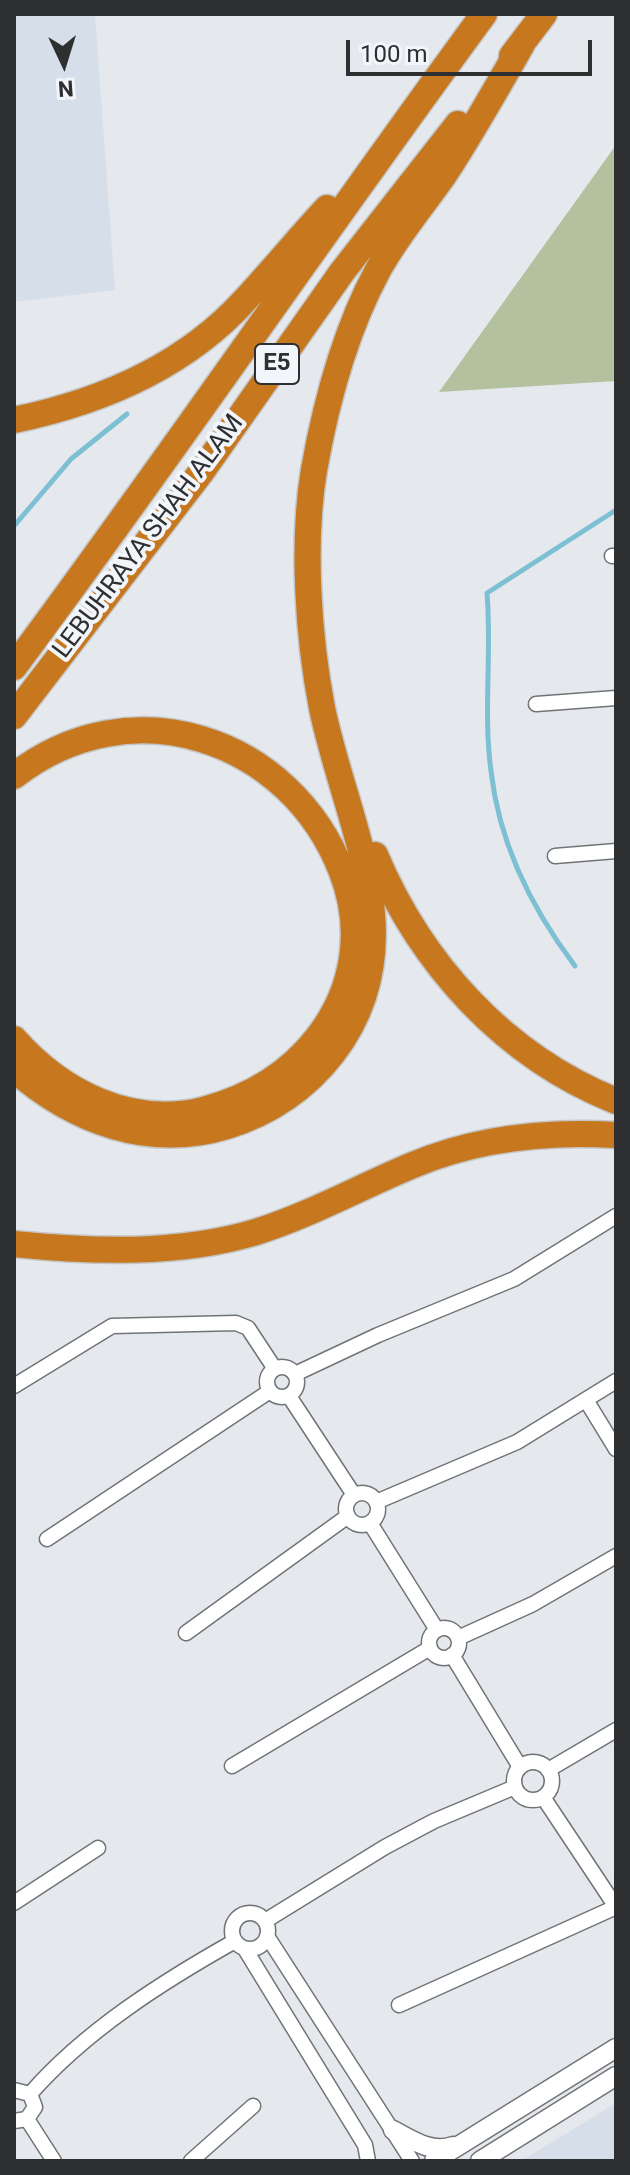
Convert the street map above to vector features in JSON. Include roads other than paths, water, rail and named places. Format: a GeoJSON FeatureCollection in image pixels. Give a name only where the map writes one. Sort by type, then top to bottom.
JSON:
{"type":"FeatureCollection","features":[{"type":"Feature","properties":{"kind":"highway","name":"LEBUHRAYA SHAH ALAM"},"geometry":{"type":"LineString","coordinates":[[14,667],[143,494],[390,141],[484,14]]}},
{"type":"Feature","properties":{"kind":"highway","name":"LEBUHRAYA SHAH ALAM"},"geometry":{"type":"LineString","coordinates":[[14,716],[202,471],[342,272],[544,14]]}},
{"type":"Feature","properties":{"kind":"highway"},"geometry":{"type":"LineString","coordinates":[[14,1069],[54,1102],[93,1122],[130,1131],[175,1133],[218,1129],[246,1120],[296,1090],[325,1064],[359,1011],[372,971],[373,910],[314,666],[310,516],[322,430],[356,319],[378,269],[445,173],[522,44]]}},
{"type":"Feature","properties":{"kind":"highway"},"geometry":{"type":"LineString","coordinates":[[14,420],[68,409],[123,389],[177,356],[244,302],[390,141]]}},
{"type":"Feature","properties":{"kind":"highway"},"geometry":{"type":"LineString","coordinates":[[14,776],[54,749],[110,733],[178,732],[238,753],[289,788],[322,829],[346,881],[355,941],[353,962],[340,1003],[315,1041],[299,1059],[263,1087],[225,1104],[161,1115],[113,1107],[64,1084],[14,1039]]}},
{"type":"Feature","properties":{"kind":"highway"},"geometry":{"type":"LineString","coordinates":[[344,786],[394,899],[435,961],[463,996],[528,1051],[565,1076],[616,1101]]}},
{"type":"Feature","properties":{"kind":"highway"},"geometry":{"type":"LineString","coordinates":[[14,1244],[120,1250],[211,1242],[286,1222],[415,1164],[471,1145],[550,1134],[616,1135]]}},
{"type":"Feature","properties":{"kind":"street"},"geometry":{"type":"LineString","coordinates":[[536,704],[616,698]]}},
{"type":"Feature","properties":{"kind":"street"},"geometry":{"type":"LineString","coordinates":[[555,856],[616,851]]}},
{"type":"Feature","properties":{"kind":"street"},"geometry":{"type":"LineString","coordinates":[[295,1374],[378,1335],[514,1279],[616,1216]]}},
{"type":"Feature","properties":{"kind":"street"},"geometry":{"type":"LineString","coordinates":[[14,1386],[112,1326],[236,1323],[248,1328],[275,1369]]}},
{"type":"Feature","properties":{"kind":"street"},"geometry":{"type":"LineString","coordinates":[[284,1367],[295,1374],[297,1384],[289,1396],[280,1397],[270,1391],[267,1381],[275,1369],[284,1367]]}},
{"type":"Feature","properties":{"kind":"street"},"geometry":{"type":"LineString","coordinates":[[376,1502],[517,1442],[616,1381]]}},
{"type":"Feature","properties":{"kind":"street"},"geometry":{"type":"LineString","coordinates":[[47,1539],[270,1391]]}},
{"type":"Feature","properties":{"kind":"street"},"geometry":{"type":"LineString","coordinates":[[289,1396],[354,1495]]}},
{"type":"Feature","properties":{"kind":"street"},"geometry":{"type":"LineString","coordinates":[[586,1400],[616,1449]]}},
{"type":"Feature","properties":{"kind":"street"},"geometry":{"type":"LineString","coordinates":[[354,1495],[369,1495],[376,1502],[378,1511],[370,1523]]}},
{"type":"Feature","properties":{"kind":"street"},"geometry":{"type":"LineString","coordinates":[[348,1516],[347,1506],[354,1495]]}},
{"type":"Feature","properties":{"kind":"street"},"geometry":{"type":"LineString","coordinates":[[348,1516],[360,1524],[370,1523]]}},
{"type":"Feature","properties":{"kind":"street"},"geometry":{"type":"LineString","coordinates":[[186,1633],[348,1516]]}},
{"type":"Feature","properties":{"kind":"street"},"geometry":{"type":"LineString","coordinates":[[370,1523],[437,1630]]}},
{"type":"Feature","properties":{"kind":"street"},"geometry":{"type":"LineString","coordinates":[[458,1638],[533,1604],[616,1556]]}},
{"type":"Feature","properties":{"kind":"street"},"geometry":{"type":"LineString","coordinates":[[450,1629],[458,1638],[458,1648],[452,1655],[439,1657],[430,1648],[430,1638],[437,1630],[450,1629]]}},
{"type":"Feature","properties":{"kind":"street"},"geometry":{"type":"LineString","coordinates":[[232,1766],[364,1684],[430,1648]]}},
{"type":"Feature","properties":{"kind":"street"},"geometry":{"type":"LineString","coordinates":[[452,1655],[520,1767]]}},
{"type":"Feature","properties":{"kind":"street"},"geometry":{"type":"LineString","coordinates":[[548,1770],[616,1730]]}},
{"type":"Feature","properties":{"kind":"street"},"geometry":{"type":"LineString","coordinates":[[535,1762],[548,1770],[551,1785],[543,1797],[526,1798],[515,1787],[514,1776],[520,1767],[535,1762]]}},
{"type":"Feature","properties":{"kind":"street"},"geometry":{"type":"LineString","coordinates":[[30,2094],[50,2071],[187,1968],[240,1945],[257,1948],[266,1929],[385,1847],[434,1821],[515,1787]]}},
{"type":"Feature","properties":{"kind":"street"},"geometry":{"type":"LineString","coordinates":[[399,2005],[616,1907],[543,1797]]}},
{"type":"Feature","properties":{"kind":"street"},"geometry":{"type":"LineString","coordinates":[[14,1903],[98,1848]]}},
{"type":"Feature","properties":{"kind":"street"},"geometry":{"type":"LineString","coordinates":[[368,2161],[365,2145],[240,1945],[233,1925],[240,1916],[251,1913],[266,1929],[412,2161]]}},
{"type":"Feature","properties":{"kind":"street"},"geometry":{"type":"LineString","coordinates":[[434,2161],[616,2048]]}},
{"type":"Feature","properties":{"kind":"street"},"geometry":{"type":"LineString","coordinates":[[480,2161],[616,2076]]}},
{"type":"Feature","properties":{"kind":"street"},"geometry":{"type":"LineString","coordinates":[[14,2090],[30,2094]]}},
{"type":"Feature","properties":{"kind":"street"},"geometry":{"type":"LineString","coordinates":[[30,2094],[35,2107],[21,2120],[54,2161]]}},
{"type":"Feature","properties":{"kind":"street"},"geometry":{"type":"LineString","coordinates":[[191,2161],[253,2106]]}},
{"type":"Feature","properties":{"kind":"street"},"geometry":{"type":"LineString","coordinates":[[393,2130],[429,2148],[442,2150],[468,2140]]}},
{"type":"Feature","properties":{"kind":"waterway"},"geometry":{"type":"LineString","coordinates":[[14,526],[71,459],[127,414]]}},
{"type":"Feature","properties":{"kind":"waterway"},"geometry":{"type":"LineString","coordinates":[[575,966],[532,898],[501,824],[489,749],[487,593],[616,510]]}}]}
